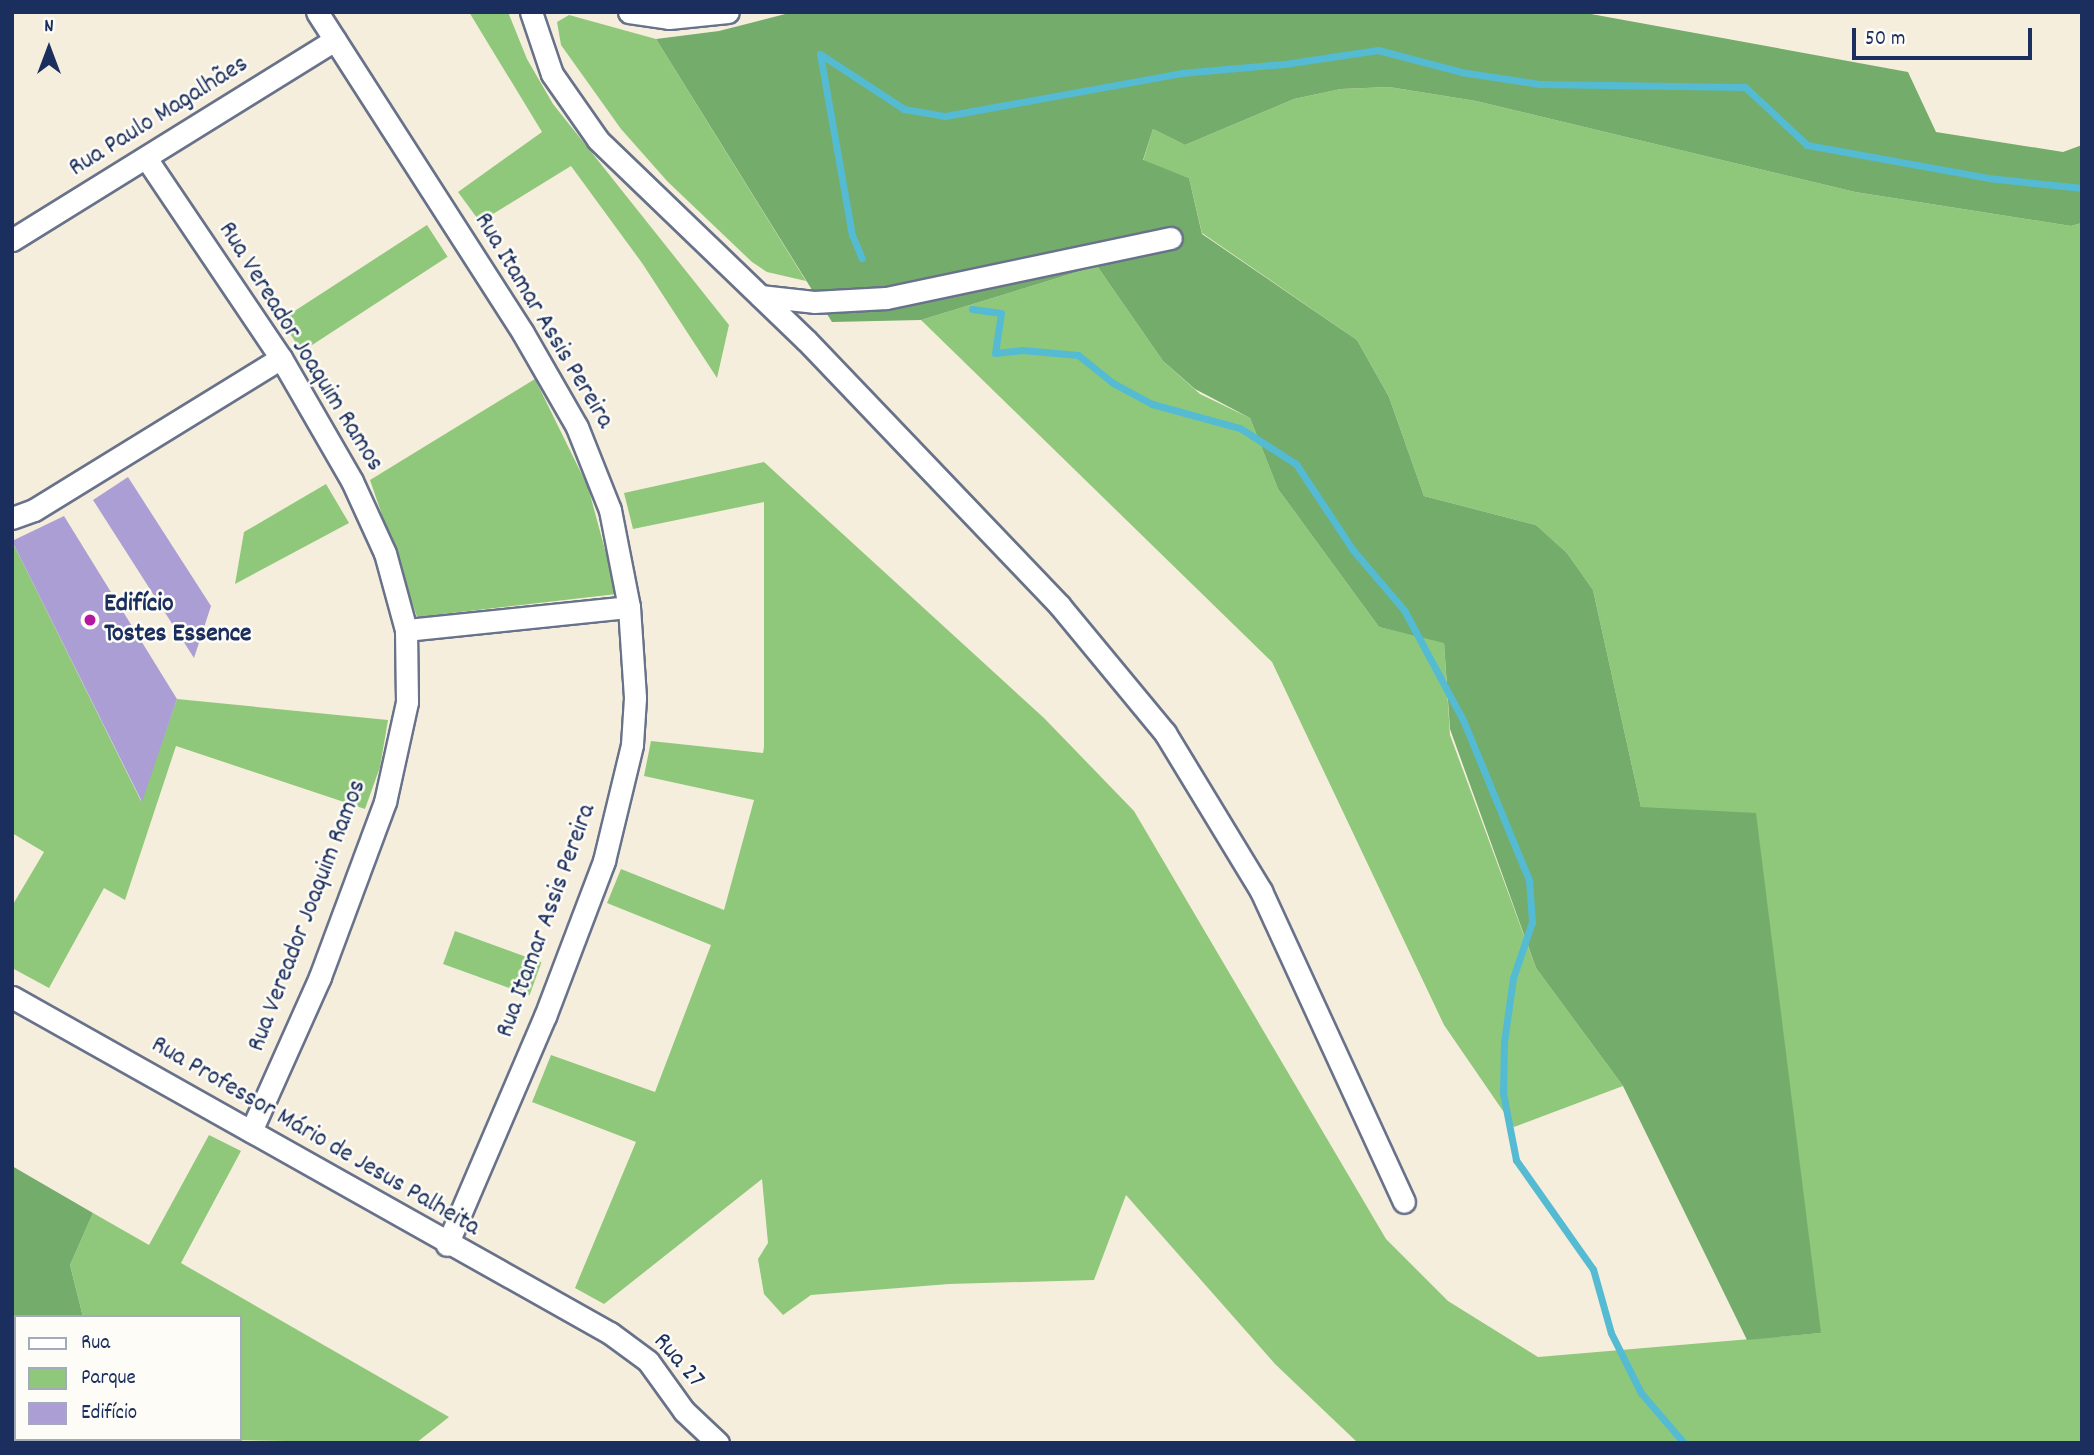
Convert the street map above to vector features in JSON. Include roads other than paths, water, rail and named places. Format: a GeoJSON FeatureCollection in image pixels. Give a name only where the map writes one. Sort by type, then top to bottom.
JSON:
{"type":"FeatureCollection","features":[{"type":"Feature","properties":{"kind":"street","name":"Rua Itamar Assis Pereira"},"geometry":{"type":"LineString","coordinates":[[317,12],[523,332],[577,427],[610,510],[629,607],[635,698],[632,746],[604,861],[545,1016],[447,1245]]}},
{"type":"Feature","properties":{"kind":"street"},"geometry":{"type":"LineString","coordinates":[[531,12],[541,51],[578,115],[621,165],[760,296],[1060,606],[1165,733],[1261,891],[1404,1202]]}},
{"type":"Feature","properties":{"kind":"street"},"geometry":{"type":"LineString","coordinates":[[629,12],[669,18],[728,12]]}},
{"type":"Feature","properties":{"kind":"street","name":"Rua Paulo Magalhães"},"geometry":{"type":"LineString","coordinates":[[12,240],[335,40]]}},
{"type":"Feature","properties":{"kind":"street","name":"Rua Vereador Joaquim Ramos"},"geometry":{"type":"LineString","coordinates":[[146,158],[281,358],[364,504],[392,575],[406,630],[407,702],[385,802],[320,977],[251,1131]]}},
{"type":"Feature","properties":{"kind":"street"},"geometry":{"type":"LineString","coordinates":[[760,296],[814,302],[886,298],[1171,238]]}},
{"type":"Feature","properties":{"kind":"street"},"geometry":{"type":"LineString","coordinates":[[12,519],[34,510],[281,358]]}},
{"type":"Feature","properties":{"kind":"street"},"geometry":{"type":"LineString","coordinates":[[406,630],[629,607]]}},
{"type":"Feature","properties":{"kind":"street","name":"Rua Professor Mário de Jesus Palheita"},"geometry":{"type":"LineString","coordinates":[[12,997],[447,1245],[591,1323]]}},
{"type":"Feature","properties":{"kind":"street","name":"Rua 27"},"geometry":{"type":"LineString","coordinates":[[591,1323],[648,1361],[689,1416],[718,1443]]}},
{"type":"Feature","properties":{"kind":"waterway"},"geometry":{"type":"LineString","coordinates":[[820,54],[904,109],[945,116],[1181,73],[1284,64],[1378,50],[1461,72],[1539,84],[1745,87],[1807,145],[1988,178],[2082,188]]}},
{"type":"Feature","properties":{"kind":"waterway"},"geometry":{"type":"LineString","coordinates":[[820,54],[852,235],[862,258]]}},
{"type":"Feature","properties":{"kind":"waterway"},"geometry":{"type":"LineString","coordinates":[[972,309],[1001,313],[995,353],[1022,350],[1078,355],[1113,383],[1152,404],[1240,428],[1296,464],[1353,550],[1404,610],[1463,720],[1529,880],[1532,922],[1513,978],[1504,1042],[1503,1093],[1516,1160],[1593,1269],[1611,1333],[1641,1393],[1684,1443]]}},
{"type":"Feature","properties":{"kind":"place","name":"Edifício Tostes Essence"},"geometry":{"type":"Point","coordinates":[90,620]}}]}
